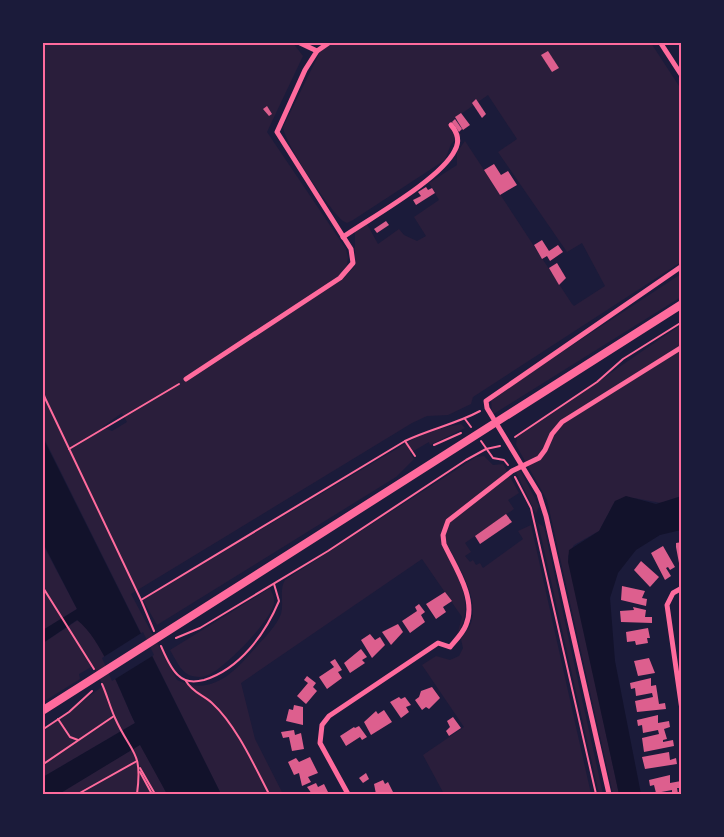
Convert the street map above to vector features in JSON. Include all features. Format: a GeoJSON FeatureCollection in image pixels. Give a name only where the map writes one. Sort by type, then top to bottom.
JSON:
{"type":"FeatureCollection","features":[{"type":"Feature","properties":{"kind":"street"},"geometry":{"type":"LineString","coordinates":[[298,42],[317,51]]}},
{"type":"Feature","properties":{"kind":"street"},"geometry":{"type":"LineString","coordinates":[[186,380],[340,278],[353,264],[351,249],[277,132],[305,70],[317,51],[330,42]]}},
{"type":"Feature","properties":{"kind":"street"},"geometry":{"type":"LineString","coordinates":[[660,42],[682,76]]}},
{"type":"Feature","properties":{"kind":"street"},"geometry":{"type":"LineString","coordinates":[[343,237],[433,176],[447,162],[458,144],[451,125]]}},
{"type":"Feature","properties":{"kind":"street"},"geometry":{"type":"LineString","coordinates":[[609,794],[546,516],[539,494],[487,408],[486,400],[682,266]]}},
{"type":"Feature","properties":{"kind":"street"},"geometry":{"type":"LineString","coordinates":[[42,711],[474,431],[495,422],[682,304]]}},
{"type":"Feature","properties":{"kind":"street"},"geometry":{"type":"LineString","coordinates":[[348,794],[320,743],[322,724],[329,716],[438,643],[450,647],[466,626],[470,613],[468,598],[444,544],[443,535],[448,521],[512,471],[539,458],[552,434],[562,422],[682,347]]}},
{"type":"Feature","properties":{"kind":"street"},"geometry":{"type":"LineString","coordinates":[[682,588],[673,593],[667,605],[682,710]]}},
{"type":"Feature","properties":{"kind":"path"},"geometry":{"type":"LineString","coordinates":[[170,641],[208,623],[328,551],[466,460],[507,442],[593,385],[623,359],[682,322]]}},
{"type":"Feature","properties":{"kind":"path"},"geometry":{"type":"LineString","coordinates":[[69,449],[186,380]]}},
{"type":"Feature","properties":{"kind":"path"},"geometry":{"type":"LineString","coordinates":[[590,380],[593,385]]}},
{"type":"Feature","properties":{"kind":"path"},"geometry":{"type":"LineString","coordinates":[[42,389],[141,600]]}},
{"type":"Feature","properties":{"kind":"path"},"geometry":{"type":"LineString","coordinates":[[465,419],[493,458],[504,460],[512,471],[531,508],[596,794]]}},
{"type":"Feature","properties":{"kind":"path"},"geometry":{"type":"LineString","coordinates":[[434,445],[474,431]]}},
{"type":"Feature","properties":{"kind":"path"},"geometry":{"type":"LineString","coordinates":[[405,441],[414,456]]}},
{"type":"Feature","properties":{"kind":"path"},"geometry":{"type":"LineString","coordinates":[[42,586],[73,635]]}},
{"type":"Feature","properties":{"kind":"path"},"geometry":{"type":"LineString","coordinates":[[186,680],[190,688],[213,703],[236,734],[269,794]]}},
{"type":"Feature","properties":{"kind":"path"},"geometry":{"type":"LineString","coordinates":[[42,730],[93,690]]}},
{"type":"Feature","properties":{"kind":"path"},"geometry":{"type":"LineString","coordinates":[[42,765],[114,716]]}},
{"type":"Feature","properties":{"kind":"path"},"geometry":{"type":"LineString","coordinates":[[58,719],[70,737],[78,740]]}},
{"type":"Feature","properties":{"kind":"path"},"geometry":{"type":"LineString","coordinates":[[119,726],[138,760],[140,772],[137,794]]}},
{"type":"Feature","properties":{"kind":"path"},"geometry":{"type":"LineString","coordinates":[[78,794],[138,760]]}},
{"type":"Feature","properties":{"kind":"path"},"geometry":{"type":"LineString","coordinates":[[139,766],[154,794]]}},
{"type":"Feature","properties":{"kind":"path"},"geometry":{"type":"LineString","coordinates":[[140,772],[154,794]]}},
{"type":"Feature","properties":{"kind":"shaded area"},"geometry":{"type":"Polygon","coordinates":[[[333,42],[651,43],[681,89],[681,262],[473,397],[471,404],[448,415],[427,416],[412,423],[131,594],[177,680],[190,685],[202,686],[213,683],[223,679],[241,664],[274,626],[281,614],[282,588],[285,580],[476,457],[484,456],[493,465],[503,464],[519,493],[508,500],[514,509],[465,543],[471,552],[465,556],[470,562],[473,560],[476,565],[480,563],[483,568],[523,539],[518,531],[531,525],[591,794],[444,794],[423,755],[464,727],[422,665],[436,656],[450,660],[459,656],[463,648],[461,639],[471,623],[473,613],[470,592],[466,581],[446,542],[442,546],[459,579],[465,601],[463,623],[457,635],[462,617],[422,559],[241,683],[255,739],[283,794],[221,794],[43,436],[43,43],[293,43],[303,56],[267,132],[346,249],[348,258],[344,278],[355,266],[355,231],[367,224],[378,244],[399,229],[404,235],[417,241],[426,236],[414,217],[439,200],[429,183],[457,165],[457,152],[465,141],[572,304],[574,306],[605,286],[582,243],[567,252],[498,152],[517,139],[488,95],[454,119],[453,123],[461,135],[451,144],[445,160],[353,220],[347,223],[343,221],[308,176],[291,147],[283,127],[320,52],[333,42]],[[122,413],[102,427],[112,431],[127,422],[122,413]]]}},
{"type":"Feature","properties":{"kind":"shaded area"},"geometry":{"type":"Polygon","coordinates":[[[681,274],[681,297],[492,415],[491,399],[496,395],[681,274]]]}},
{"type":"Feature","properties":{"kind":"shaded area"},"geometry":{"type":"Polygon","coordinates":[[[681,325],[681,496],[661,503],[634,498],[615,501],[599,531],[574,545],[568,556],[619,794],[613,794],[547,500],[516,445],[517,437],[681,325]]]}},
{"type":"Feature","properties":{"kind":"shaded area"},"geometry":{"type":"Polygon","coordinates":[[[461,424],[465,428],[430,445],[429,442],[410,453],[414,459],[396,477],[157,625],[143,600],[425,432],[461,424]]]}},
{"type":"Feature","properties":{"kind":"shaded area"},"geometry":{"type":"Polygon","coordinates":[[[42,436],[221,794],[167,794],[140,745],[59,794],[43,794],[43,777],[135,723],[103,653],[95,640],[77,620],[43,643],[43,630],[77,609],[43,543],[42,436]]]}},
{"type":"Feature","properties":{"kind":"shaded area"},"geometry":{"type":"Polygon","coordinates":[[[520,470],[539,506],[536,514],[516,472],[520,470]]]}},
{"type":"Feature","properties":{"kind":"shaded area"},"geometry":{"type":"Polygon","coordinates":[[[626,496],[656,504],[682,496],[681,530],[660,535],[636,550],[618,573],[610,598],[615,661],[641,794],[619,794],[568,562],[569,550],[599,531],[615,501],[626,496]]]}},
{"type":"Feature","properties":{"kind":"shaded area"},"geometry":{"type":"Polygon","coordinates":[[[538,523],[544,527],[603,794],[599,794],[538,523]]]}},
{"type":"Feature","properties":{"kind":"shaded area"},"geometry":{"type":"Polygon","coordinates":[[[42,543],[77,609],[43,630],[42,630],[42,543]]]}},
{"type":"Feature","properties":{"kind":"shaded area"},"geometry":{"type":"Polygon","coordinates":[[[270,588],[274,601],[271,611],[256,632],[225,664],[206,676],[201,677],[189,675],[183,671],[170,650],[270,588]]]}},
{"type":"Feature","properties":{"kind":"shaded area"},"geometry":{"type":"Polygon","coordinates":[[[78,620],[87,629],[103,653],[135,723],[43,777],[43,731],[103,686],[93,666],[79,674],[80,679],[43,702],[43,643],[78,620]]]}},
{"type":"Feature","properties":{"kind":"shaded area"},"geometry":{"type":"Polygon","coordinates":[[[140,744],[167,794],[59,794],[140,744]]]}},
{"type":"Feature","properties":{"kind":"pier"},"geometry":{"type":"Polygon","coordinates":[[[143,632],[154,655],[112,681],[102,658],[143,632]]]}},
{"type":"Feature","properties":{"kind":"building"},"geometry":{"type":"Polygon","coordinates":[[[548,51],[559,68],[552,72],[541,55],[548,51]]]}},
{"type":"Feature","properties":{"kind":"building"},"geometry":{"type":"Polygon","coordinates":[[[476,99],[486,114],[482,118],[472,103],[476,99]]]}},
{"type":"Feature","properties":{"kind":"building"},"geometry":{"type":"Polygon","coordinates":[[[267,106],[272,114],[269,116],[263,109],[267,106]]]}},
{"type":"Feature","properties":{"kind":"building"},"geometry":{"type":"Polygon","coordinates":[[[461,113],[470,125],[463,130],[455,117],[461,113]]]}},
{"type":"Feature","properties":{"kind":"building"},"geometry":{"type":"Polygon","coordinates":[[[455,119],[462,129],[459,132],[452,122],[455,119]]]}},
{"type":"Feature","properties":{"kind":"building"},"geometry":{"type":"Polygon","coordinates":[[[494,164],[501,175],[508,171],[517,185],[500,195],[484,170],[494,164]]]}},
{"type":"Feature","properties":{"kind":"building"},"geometry":{"type":"Polygon","coordinates":[[[426,187],[428,190],[432,188],[435,193],[416,205],[413,200],[421,196],[418,192],[426,187]]]}},
{"type":"Feature","properties":{"kind":"building"},"geometry":{"type":"Polygon","coordinates":[[[386,221],[389,225],[377,233],[374,229],[386,221]]]}},
{"type":"Feature","properties":{"kind":"building"},"geometry":{"type":"Polygon","coordinates":[[[542,240],[549,251],[558,245],[563,252],[550,261],[547,256],[542,259],[534,245],[542,240]]]}},
{"type":"Feature","properties":{"kind":"building"},"geometry":{"type":"Polygon","coordinates":[[[557,263],[566,278],[559,285],[549,268],[557,263]]]}},
{"type":"Feature","properties":{"kind":"building"},"geometry":{"type":"Polygon","coordinates":[[[506,514],[512,522],[480,544],[475,536],[506,514]]]}},
{"type":"Feature","properties":{"kind":"building"},"geometry":{"type":"Polygon","coordinates":[[[682,542],[682,563],[679,563],[676,543],[682,542]]]}},
{"type":"Feature","properties":{"kind":"building"},"geometry":{"type":"Polygon","coordinates":[[[663,546],[675,567],[670,570],[668,567],[666,568],[671,576],[665,580],[651,553],[663,546]]]}},
{"type":"Feature","properties":{"kind":"building"},"geometry":{"type":"Polygon","coordinates":[[[641,561],[659,577],[650,587],[634,570],[641,561]]]}},
{"type":"Feature","properties":{"kind":"building"},"geometry":{"type":"Polygon","coordinates":[[[622,586],[645,591],[642,598],[647,599],[646,606],[621,600],[622,586]]]}},
{"type":"Feature","properties":{"kind":"building"},"geometry":{"type":"Polygon","coordinates":[[[445,592],[452,601],[443,607],[446,612],[436,619],[426,604],[445,592]]]}},
{"type":"Feature","properties":{"kind":"building"},"geometry":{"type":"Polygon","coordinates":[[[419,604],[425,612],[421,615],[425,622],[410,633],[402,621],[417,611],[415,607],[419,604]]]}},
{"type":"Feature","properties":{"kind":"building"},"geometry":{"type":"Polygon","coordinates":[[[633,607],[646,610],[645,617],[652,617],[652,623],[621,622],[620,611],[634,610],[633,607]]]}},
{"type":"Feature","properties":{"kind":"building"},"geometry":{"type":"Polygon","coordinates":[[[398,624],[403,632],[391,645],[382,632],[398,624]]]}},
{"type":"Feature","properties":{"kind":"building"},"geometry":{"type":"Polygon","coordinates":[[[648,628],[650,638],[647,638],[648,643],[636,645],[635,641],[627,642],[626,632],[648,628]]]}},
{"type":"Feature","properties":{"kind":"building"},"geometry":{"type":"Polygon","coordinates":[[[370,634],[375,640],[380,637],[385,645],[372,658],[361,640],[370,634]]]}},
{"type":"Feature","properties":{"kind":"building"},"geometry":{"type":"Polygon","coordinates":[[[361,649],[367,657],[362,660],[365,663],[350,673],[344,663],[361,649]]]}},
{"type":"Feature","properties":{"kind":"building"},"geometry":{"type":"Polygon","coordinates":[[[649,658],[655,673],[638,676],[634,661],[649,658]]]}},
{"type":"Feature","properties":{"kind":"building"},"geometry":{"type":"Polygon","coordinates":[[[335,659],[342,670],[338,672],[342,678],[327,689],[319,677],[334,667],[330,662],[335,659]]]}},
{"type":"Feature","properties":{"kind":"building"},"geometry":{"type":"Polygon","coordinates":[[[307,676],[316,683],[313,687],[317,691],[306,704],[297,696],[308,683],[304,680],[307,676]]]}},
{"type":"Feature","properties":{"kind":"building"},"geometry":{"type":"Polygon","coordinates":[[[651,678],[651,686],[656,685],[659,704],[665,703],[666,709],[637,712],[635,701],[653,697],[652,693],[636,696],[635,688],[631,689],[630,683],[651,678]]]}},
{"type":"Feature","properties":{"kind":"building"},"geometry":{"type":"Polygon","coordinates":[[[432,687],[440,698],[429,709],[426,707],[422,710],[415,700],[419,697],[421,691],[432,687]]]}},
{"type":"Feature","properties":{"kind":"building"},"geometry":{"type":"Polygon","coordinates":[[[399,697],[401,699],[405,697],[411,705],[406,707],[409,712],[401,718],[390,702],[399,697]]]}},
{"type":"Feature","properties":{"kind":"building"},"geometry":{"type":"Polygon","coordinates":[[[294,705],[303,707],[303,725],[286,721],[289,709],[293,710],[294,705]]]}},
{"type":"Feature","properties":{"kind":"building"},"geometry":{"type":"Polygon","coordinates":[[[384,710],[392,722],[371,735],[364,722],[376,711],[378,714],[384,710]]]}},
{"type":"Feature","properties":{"kind":"building"},"geometry":{"type":"Polygon","coordinates":[[[658,715],[658,723],[669,721],[670,727],[664,729],[667,739],[663,740],[663,742],[673,740],[674,746],[644,752],[642,738],[659,734],[658,730],[643,733],[642,725],[638,726],[637,720],[658,715]]]}},
{"type":"Feature","properties":{"kind":"building"},"geometry":{"type":"Polygon","coordinates":[[[453,717],[461,728],[449,736],[446,731],[450,727],[447,721],[453,717]]]}},
{"type":"Feature","properties":{"kind":"building"},"geometry":{"type":"Polygon","coordinates":[[[359,726],[367,737],[362,740],[360,737],[346,746],[340,736],[359,726]]]}},
{"type":"Feature","properties":{"kind":"building"},"geometry":{"type":"Polygon","coordinates":[[[294,730],[295,735],[301,733],[304,749],[292,751],[289,737],[283,738],[281,732],[294,730]]]}},
{"type":"Feature","properties":{"kind":"building"},"geometry":{"type":"Polygon","coordinates":[[[669,752],[670,760],[676,758],[677,764],[645,769],[642,757],[669,752]]]}},
{"type":"Feature","properties":{"kind":"building"},"geometry":{"type":"Polygon","coordinates":[[[310,757],[318,773],[308,777],[311,782],[302,786],[299,773],[294,775],[288,762],[296,758],[299,762],[310,757]]]}},
{"type":"Feature","properties":{"kind":"building"},"geometry":{"type":"Polygon","coordinates":[[[366,773],[369,779],[363,783],[359,778],[366,773]]]}},
{"type":"Feature","properties":{"kind":"building"},"geometry":{"type":"Polygon","coordinates":[[[670,775],[670,783],[681,781],[682,788],[677,788],[678,794],[672,794],[672,790],[656,793],[654,785],[650,786],[649,780],[670,775]]]}},
{"type":"Feature","properties":{"kind":"building"},"geometry":{"type":"Polygon","coordinates":[[[383,780],[385,784],[388,782],[393,792],[389,794],[376,794],[374,784],[383,780]]]}},
{"type":"Feature","properties":{"kind":"building"},"geometry":{"type":"Polygon","coordinates":[[[316,783],[318,787],[324,784],[329,794],[318,794],[317,792],[312,794],[307,787],[316,783]]]}}]}
